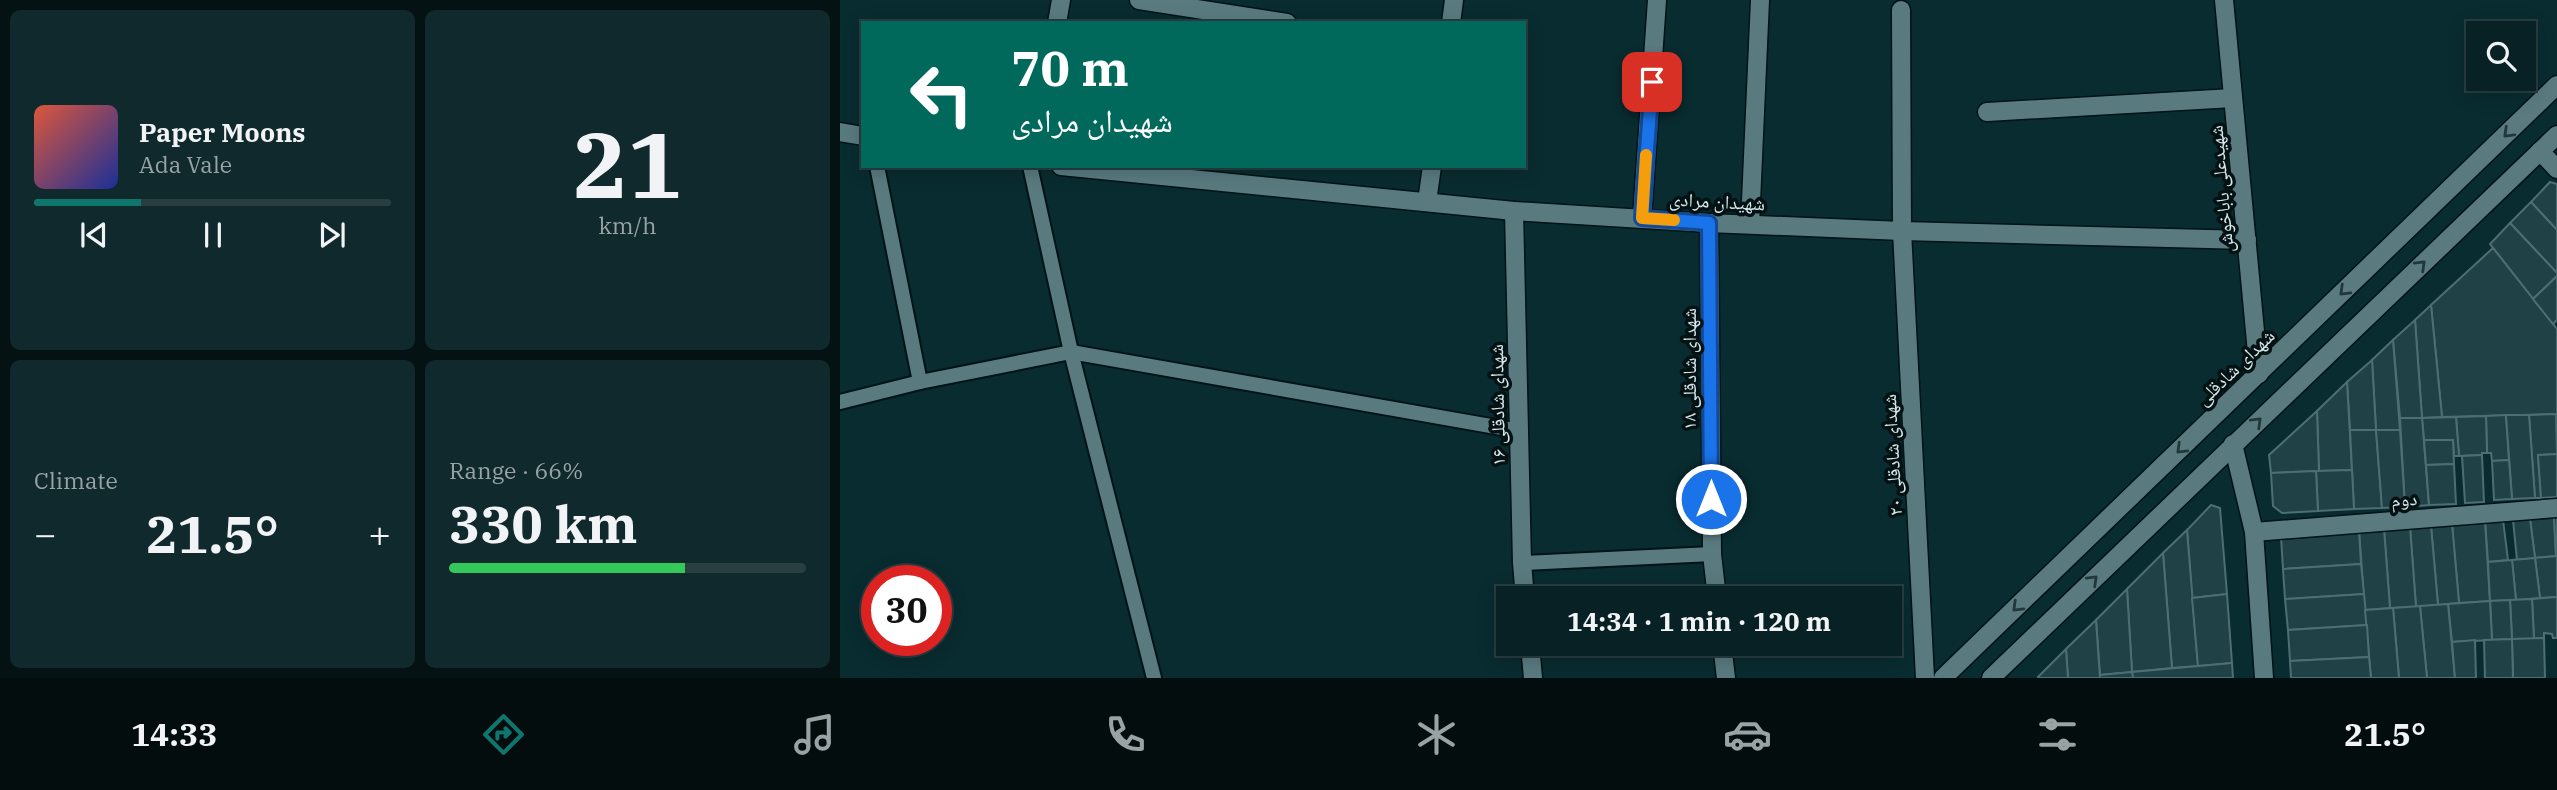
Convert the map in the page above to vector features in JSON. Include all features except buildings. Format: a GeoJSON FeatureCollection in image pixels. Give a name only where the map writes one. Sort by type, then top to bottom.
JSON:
{"type":"FeatureCollection","features":[{"type":"Feature","properties":{"kind":"street"},"geometry":{"type":"LineString","coordinates":[[1057,21],[1061,0]]}},
{"type":"Feature","properties":{"kind":"street"},"geometry":{"type":"LineString","coordinates":[[1139,0],[1274,21]]}},
{"type":"Feature","properties":{"kind":"street"},"geometry":{"type":"LineString","coordinates":[[1451,21],[1454,0]]}},
{"type":"Feature","properties":{"kind":"street"},"geometry":{"type":"LineString","coordinates":[[1642,218],[1657,0]]}},
{"type":"Feature","properties":{"kind":"street"},"geometry":{"type":"LineString","coordinates":[[1750,224],[1760,0]]}},
{"type":"Feature","properties":{"kind":"street","name":"شهیدعلی باباخوش"},"geometry":{"type":"LineString","coordinates":[[2224,0],[2259,373]]}},
{"type":"Feature","properties":{"kind":"street","name":"شهدای شادقلی ۲۰"},"geometry":{"type":"LineString","coordinates":[[1901,10],[1902,230],[1925,678]]}},
{"type":"Feature","properties":{"kind":"street","name":"شهدای شادقلی"},"geometry":{"type":"LineString","coordinates":[[1943,678],[2557,85]]}},
{"type":"Feature","properties":{"kind":"street"},"geometry":{"type":"LineString","coordinates":[[1987,112],[2234,98]]}},
{"type":"Feature","properties":{"kind":"street"},"geometry":{"type":"LineString","coordinates":[[840,132],[861,136]]}},
{"type":"Feature","properties":{"kind":"street"},"geometry":{"type":"LineString","coordinates":[[1991,678],[2557,135]]}},
{"type":"Feature","properties":{"kind":"street"},"geometry":{"type":"LineString","coordinates":[[2540,151],[2557,169]]}},
{"type":"Feature","properties":{"kind":"street","name":"شهیدان مرادی"},"geometry":{"type":"LineString","coordinates":[[1080,168],[1514,211],[1709,223],[2247,240]]}},
{"type":"Feature","properties":{"kind":"street"},"geometry":{"type":"LineString","coordinates":[[1427,202],[1432,168]]}},
{"type":"Feature","properties":{"kind":"street","name":"شهدای شادقلی ۱۶"},"geometry":{"type":"LineString","coordinates":[[1514,211],[1524,586]]}},
{"type":"Feature","properties":{"kind":"street","name":"شهدای شادقلی ۱۸"},"geometry":{"type":"LineString","coordinates":[[1709,223],[1712,554],[1716,586]]}},
{"type":"Feature","properties":{"kind":"street"},"geometry":{"type":"LineString","coordinates":[[2233,444],[2254,532],[2264,678]]}},
{"type":"Feature","properties":{"kind":"street","name":"دوم"},"geometry":{"type":"LineString","coordinates":[[2254,532],[2557,508]]}},
{"type":"Feature","properties":{"kind":"street"},"geometry":{"type":"LineString","coordinates":[[1531,656],[1533,678]]}},
{"type":"Feature","properties":{"kind":"street"},"geometry":{"type":"LineString","coordinates":[[1723,656],[1726,678]]}},
{"type":"Feature","properties":{"kind":"lane"},"geometry":{"type":"LineString","coordinates":[[877,168],[920,382]]}},
{"type":"Feature","properties":{"kind":"lane"},"geometry":{"type":"LineString","coordinates":[[1030,168],[1071,352],[1154,678]]}},
{"type":"Feature","properties":{"kind":"lane"},"geometry":{"type":"LineString","coordinates":[[840,402],[920,382],[1071,352],[1519,430]]}},
{"type":"Feature","properties":{"kind":"lane"},"geometry":{"type":"LineString","coordinates":[[1522,563],[1712,554]]}},
{"type":"Feature","properties":{"kind":"slow traffic"},"geometry":{"type":"LineString","coordinates":[[1646,155],[1642,218],[1674,220]]}},
{"type":"Feature","properties":{"kind":"route"},"geometry":{"type":"LineString","coordinates":[[1652,82],[1642,218],[1709,223],[1711,499]]}}]}
